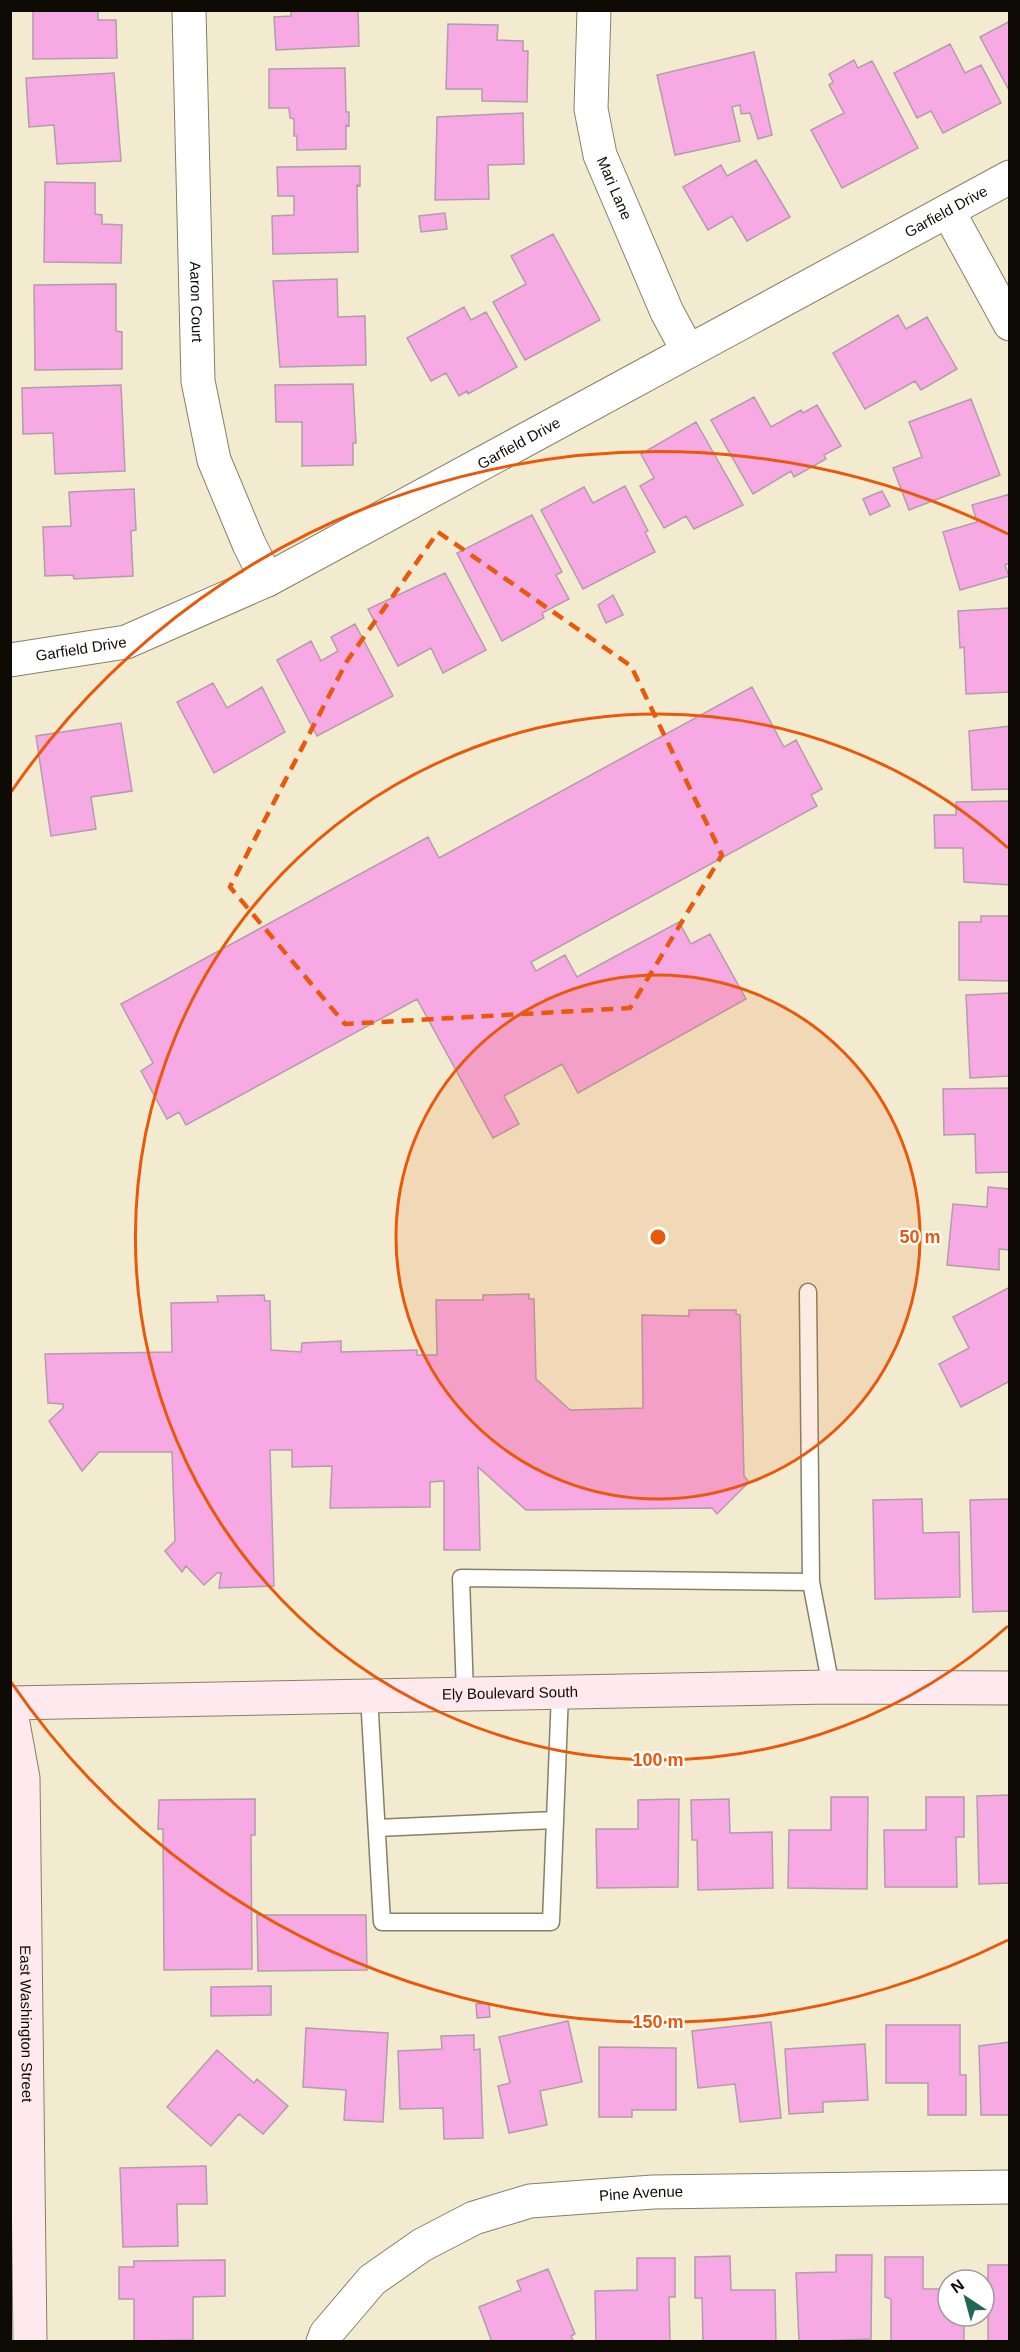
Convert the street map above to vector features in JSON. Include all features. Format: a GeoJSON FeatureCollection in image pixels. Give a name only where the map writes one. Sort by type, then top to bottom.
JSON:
{"type":"FeatureCollection","features":[{"type":"Feature","properties":{"kind":"main road","name":"Ely Boulevard South"},"geometry":{"type":"LineString","coordinates":[[10,1705],[831,1687],[1010,1688]]}},
{"type":"Feature","properties":{"kind":"main road","name":"East Washington Street"},"geometry":{"type":"LineString","coordinates":[[10,1705],[23,1778],[30,2342]]}},
{"type":"Feature","properties":{"kind":"street","name":"Aaron Court"},"geometry":{"type":"LineString","coordinates":[[189,10],[198,381],[214,460],[249,544],[267,580]]}},
{"type":"Feature","properties":{"kind":"street","name":"Mari Lane"},"geometry":{"type":"LineString","coordinates":[[594,10],[591,109],[600,155],[667,312],[688,351]]}},
{"type":"Feature","properties":{"kind":"street","name":"Garfield Drive"},"geometry":{"type":"LineString","coordinates":[[10,660],[126,642],[267,580],[1010,177]]}},
{"type":"Feature","properties":{"kind":"street"},"geometry":{"type":"LineString","coordinates":[[948,211],[1010,324]]}},
{"type":"Feature","properties":{"kind":"street","name":"Pine Avenue"},"geometry":{"type":"LineString","coordinates":[[323,2342],[326,2334],[372,2280],[422,2245],[474,2218],[530,2201],[653,2192],[1010,2187]]}},
{"type":"Feature","properties":{"kind":"lane"},"geometry":{"type":"LineString","coordinates":[[808,1292],[811,1582],[831,1687]]}},
{"type":"Feature","properties":{"kind":"lane"},"geometry":{"type":"LineString","coordinates":[[465,1694],[461,1578],[811,1582]]}},
{"type":"Feature","properties":{"kind":"lane"},"geometry":{"type":"LineString","coordinates":[[369,1696],[382,1922],[551,1922],[560,1693]]}},
{"type":"Feature","properties":{"kind":"lane"},"geometry":{"type":"LineString","coordinates":[[377,1828],[555,1820]]}},
{"type":"Feature","properties":{"kind":"highlighted area"},"geometry":{"type":"Polygon","coordinates":[[[438,532],[631,666],[722,855],[630,1008],[345,1024],[230,887],[347,661],[438,532]]]}},
{"type":"Feature","properties":{"kind":"building"},"geometry":{"type":"Polygon","coordinates":[[[33,10],[98,10],[98,20],[116,20],[117,58],[33,59],[33,10]]]}},
{"type":"Feature","properties":{"kind":"building"},"geometry":{"type":"Polygon","coordinates":[[[291,10],[358,10],[359,46],[276,50],[274,17],[291,16],[291,10]]]}},
{"type":"Feature","properties":{"kind":"building"},"geometry":{"type":"Polygon","coordinates":[[[1010,21],[1010,92],[980,37],[1010,21]]]}},
{"type":"Feature","properties":{"kind":"building"},"geometry":{"type":"Polygon","coordinates":[[[448,24],[498,25],[497,40],[523,41],[523,51],[528,51],[527,102],[482,101],[482,89],[446,89],[448,24]]]}},
{"type":"Feature","properties":{"kind":"building"},"geometry":{"type":"Polygon","coordinates":[[[950,44],[965,73],[981,65],[1001,103],[943,133],[931,111],[917,118],[894,73],[950,44]]]}},
{"type":"Feature","properties":{"kind":"building"},"geometry":{"type":"Polygon","coordinates":[[[754,52],[772,135],[758,139],[750,113],[741,114],[740,105],[732,107],[740,141],[675,155],[657,75],[754,52]]]}},
{"type":"Feature","properties":{"kind":"building"},"geometry":{"type":"Polygon","coordinates":[[[854,60],[858,68],[872,61],[918,148],[842,188],[811,130],[844,113],[829,85],[833,82],[829,74],[854,60]]]}},
{"type":"Feature","properties":{"kind":"building"},"geometry":{"type":"Polygon","coordinates":[[[345,68],[346,112],[349,112],[349,126],[346,125],[346,149],[297,150],[294,119],[290,118],[289,108],[269,108],[269,69],[345,68]]]}},
{"type":"Feature","properties":{"kind":"building"},"geometry":{"type":"Polygon","coordinates":[[[114,73],[121,161],[57,164],[54,125],[29,127],[26,78],[114,73]]]}},
{"type":"Feature","properties":{"kind":"building"},"geometry":{"type":"Polygon","coordinates":[[[523,113],[524,164],[488,165],[489,199],[435,200],[437,117],[523,113]]]}},
{"type":"Feature","properties":{"kind":"building"},"geometry":{"type":"Polygon","coordinates":[[[756,160],[790,217],[747,241],[732,216],[708,230],[683,187],[721,165],[727,176],[756,160]]]}},
{"type":"Feature","properties":{"kind":"building"},"geometry":{"type":"Polygon","coordinates":[[[360,166],[360,186],[357,185],[358,252],[273,254],[272,216],[294,215],[294,196],[278,196],[277,167],[360,166]]]}},
{"type":"Feature","properties":{"kind":"building"},"geometry":{"type":"Polygon","coordinates":[[[45,182],[95,183],[95,214],[102,215],[102,224],[122,225],[121,263],[44,262],[45,182]]]}},
{"type":"Feature","properties":{"kind":"building"},"geometry":{"type":"Polygon","coordinates":[[[445,213],[447,229],[421,232],[419,216],[445,213]]]}},
{"type":"Feature","properties":{"kind":"building"},"geometry":{"type":"Polygon","coordinates":[[[553,234],[600,320],[525,360],[493,302],[526,284],[511,256],[553,234]]]}},
{"type":"Feature","properties":{"kind":"building"},"geometry":{"type":"Polygon","coordinates":[[[337,279],[338,317],[365,316],[366,365],[280,367],[273,281],[337,279]]]}},
{"type":"Feature","properties":{"kind":"building"},"geometry":{"type":"Polygon","coordinates":[[[116,284],[116,331],[122,332],[122,369],[35,370],[34,285],[116,284]]]}},
{"type":"Feature","properties":{"kind":"building"},"geometry":{"type":"Polygon","coordinates":[[[464,307],[471,320],[486,312],[517,367],[468,394],[467,391],[459,396],[446,373],[431,381],[407,338],[464,307]]]}},
{"type":"Feature","properties":{"kind":"building"},"geometry":{"type":"Polygon","coordinates":[[[898,315],[906,329],[927,317],[957,369],[921,390],[915,381],[865,409],[833,353],[898,315]]]}},
{"type":"Feature","properties":{"kind":"building"},"geometry":{"type":"Polygon","coordinates":[[[353,384],[356,443],[353,443],[353,465],[302,466],[302,422],[276,422],[275,385],[353,384]]]}},
{"type":"Feature","properties":{"kind":"building"},"geometry":{"type":"Polygon","coordinates":[[[121,385],[125,471],[55,474],[53,433],[23,434],[22,388],[121,385]]]}},
{"type":"Feature","properties":{"kind":"building"},"geometry":{"type":"Polygon","coordinates":[[[754,397],[771,427],[801,410],[803,413],[817,405],[841,446],[824,455],[826,459],[794,477],[791,471],[753,494],[711,420],[754,397]]]}},
{"type":"Feature","properties":{"kind":"building"},"geometry":{"type":"Polygon","coordinates":[[[971,399],[1000,475],[909,510],[893,468],[922,457],[909,422],[971,399]]]}},
{"type":"Feature","properties":{"kind":"building"},"geometry":{"type":"Polygon","coordinates":[[[696,422],[743,505],[694,529],[686,516],[664,528],[640,486],[654,478],[641,454],[696,422]]]}},
{"type":"Feature","properties":{"kind":"building"},"geometry":{"type":"Polygon","coordinates":[[[625,486],[648,531],[645,532],[655,552],[583,589],[541,510],[584,487],[593,503],[625,486]]]}},
{"type":"Feature","properties":{"kind":"building"},"geometry":{"type":"Polygon","coordinates":[[[134,489],[136,530],[131,531],[133,576],[74,579],[73,575],[45,576],[43,527],[71,526],[69,492],[134,489]]]}},
{"type":"Feature","properties":{"kind":"building"},"geometry":{"type":"Polygon","coordinates":[[[882,491],[890,506],[870,515],[863,499],[882,491]]]}},
{"type":"Feature","properties":{"kind":"building"},"geometry":{"type":"Polygon","coordinates":[[[1010,494],[1010,563],[1005,565],[1009,576],[960,590],[943,532],[977,522],[972,505],[1010,494]]]}},
{"type":"Feature","properties":{"kind":"building"},"geometry":{"type":"Polygon","coordinates":[[[532,515],[562,572],[556,575],[569,599],[542,613],[544,618],[502,641],[457,553],[532,515]]]}},
{"type":"Feature","properties":{"kind":"building"},"geometry":{"type":"Polygon","coordinates":[[[445,573],[486,650],[443,673],[431,648],[398,666],[368,609],[445,573]]]}},
{"type":"Feature","properties":{"kind":"building"},"geometry":{"type":"Polygon","coordinates":[[[613,595],[623,615],[606,623],[598,605],[613,595]]]}},
{"type":"Feature","properties":{"kind":"building"},"geometry":{"type":"Polygon","coordinates":[[[1010,608],[1010,692],[966,694],[964,647],[960,648],[958,611],[1010,608]]]}},
{"type":"Feature","properties":{"kind":"building"},"geometry":{"type":"Polygon","coordinates":[[[355,624],[393,696],[317,736],[277,660],[311,641],[321,661],[338,651],[331,637],[355,624]]]}},
{"type":"Feature","properties":{"kind":"building"},"geometry":{"type":"Polygon","coordinates":[[[213,683],[227,708],[262,687],[285,732],[214,773],[177,702],[213,683]]]}},
{"type":"Feature","properties":{"kind":"building"},"geometry":{"type":"Polygon","coordinates":[[[752,687],[784,747],[796,740],[822,789],[811,795],[817,806],[531,962],[536,971],[565,955],[577,977],[679,922],[691,944],[710,934],[746,999],[578,1093],[562,1064],[504,1096],[519,1124],[493,1138],[417,999],[186,1125],[179,1112],[167,1119],[141,1071],[153,1063],[121,1004],[428,837],[439,858],[752,687]]]}},
{"type":"Feature","properties":{"kind":"building"},"geometry":{"type":"Polygon","coordinates":[[[121,723],[132,791],[91,797],[96,829],[51,836],[36,736],[121,723]]]}},
{"type":"Feature","properties":{"kind":"building"},"geometry":{"type":"Polygon","coordinates":[[[1010,726],[1010,789],[972,790],[969,731],[1010,726]]]}},
{"type":"Feature","properties":{"kind":"building"},"geometry":{"type":"Polygon","coordinates":[[[1010,801],[1010,885],[964,882],[963,848],[935,848],[934,815],[956,815],[956,802],[1010,801]]]}},
{"type":"Feature","properties":{"kind":"building"},"geometry":{"type":"Polygon","coordinates":[[[981,916],[1010,916],[1010,981],[959,980],[959,922],[981,922],[981,916]]]}},
{"type":"Feature","properties":{"kind":"building"},"geometry":{"type":"Polygon","coordinates":[[[1010,993],[1010,1076],[970,1078],[966,995],[1010,993]]]}},
{"type":"Feature","properties":{"kind":"building"},"geometry":{"type":"Polygon","coordinates":[[[1010,1088],[1010,1172],[976,1173],[975,1134],[944,1135],[943,1089],[1010,1088]]]}},
{"type":"Feature","properties":{"kind":"building"},"geometry":{"type":"Polygon","coordinates":[[[988,1187],[1010,1189],[1010,1250],[999,1249],[999,1270],[947,1265],[953,1204],[987,1207],[988,1187]]]}},
{"type":"Feature","properties":{"kind":"building"},"geometry":{"type":"Polygon","coordinates":[[[1010,1287],[1010,1381],[961,1407],[939,1364],[969,1348],[953,1317],[1010,1287]]]}},
{"type":"Feature","properties":{"kind":"building"},"geometry":{"type":"Polygon","coordinates":[[[529,1294],[529,1299],[534,1299],[536,1379],[570,1410],[643,1408],[642,1315],[689,1316],[689,1310],[736,1310],[736,1314],[740,1315],[744,1476],[749,1482],[717,1514],[712,1508],[526,1510],[478,1467],[480,1550],[444,1550],[444,1481],[430,1482],[430,1507],[330,1508],[332,1466],[292,1467],[292,1450],[270,1450],[274,1586],[219,1588],[221,1573],[217,1573],[204,1585],[186,1566],[182,1572],[165,1551],[175,1541],[172,1452],[99,1452],[82,1471],[49,1421],[63,1408],[63,1404],[48,1403],[45,1354],[172,1352],[171,1303],[218,1302],[217,1296],[264,1295],[265,1301],[270,1301],[271,1350],[301,1352],[302,1343],[341,1341],[341,1352],[417,1350],[417,1355],[437,1355],[436,1300],[483,1300],[483,1295],[529,1294]]]}},
{"type":"Feature","properties":{"kind":"building"},"geometry":{"type":"Polygon","coordinates":[[[922,1499],[923,1533],[959,1532],[960,1597],[875,1599],[873,1500],[922,1499]]]}},
{"type":"Feature","properties":{"kind":"building"},"geometry":{"type":"Polygon","coordinates":[[[1010,1499],[1010,1611],[973,1612],[970,1500],[1010,1499]]]}},
{"type":"Feature","properties":{"kind":"building"},"geometry":{"type":"Polygon","coordinates":[[[1010,1795],[1010,1883],[979,1884],[977,1796],[1010,1795]]]}},
{"type":"Feature","properties":{"kind":"building"},"geometry":{"type":"Polygon","coordinates":[[[831,1797],[868,1797],[867,1889],[788,1888],[789,1830],[831,1830],[831,1797]]]}},
{"type":"Feature","properties":{"kind":"building"},"geometry":{"type":"Polygon","coordinates":[[[926,1797],[964,1797],[964,1837],[956,1837],[957,1887],[885,1887],[884,1830],[926,1830],[926,1797]]]}},
{"type":"Feature","properties":{"kind":"building"},"geometry":{"type":"Polygon","coordinates":[[[255,1799],[255,1835],[251,1835],[252,1969],[164,1970],[163,1829],[158,1829],[159,1800],[255,1799]]]}},
{"type":"Feature","properties":{"kind":"building"},"geometry":{"type":"Polygon","coordinates":[[[679,1799],[678,1887],[597,1888],[596,1829],[638,1829],[638,1800],[679,1799]]]}},
{"type":"Feature","properties":{"kind":"building"},"geometry":{"type":"Polygon","coordinates":[[[729,1799],[730,1833],[772,1832],[773,1888],[698,1890],[697,1840],[692,1840],[691,1800],[729,1799]]]}},
{"type":"Feature","properties":{"kind":"building"},"geometry":{"type":"Polygon","coordinates":[[[257,1915],[366,1915],[367,1970],[258,1971],[257,1915]]]}},
{"type":"Feature","properties":{"kind":"building"},"geometry":{"type":"Polygon","coordinates":[[[271,1986],[271,2015],[211,2016],[211,1987],[271,1986]]]}},
{"type":"Feature","properties":{"kind":"building"},"geometry":{"type":"Polygon","coordinates":[[[489,2003],[490,2017],[477,2018],[476,2004],[489,2003]]]}},
{"type":"Feature","properties":{"kind":"building"},"geometry":{"type":"Polygon","coordinates":[[[568,2021],[582,2082],[540,2091],[547,2125],[509,2133],[498,2086],[510,2083],[499,2037],[568,2021]]]}},
{"type":"Feature","properties":{"kind":"building"},"geometry":{"type":"Polygon","coordinates":[[[771,2022],[781,2118],[740,2122],[735,2084],[698,2088],[692,2031],[771,2022]]]}},
{"type":"Feature","properties":{"kind":"building"},"geometry":{"type":"Polygon","coordinates":[[[886,2025],[960,2025],[960,2075],[966,2075],[966,2115],[928,2115],[928,2083],[886,2083],[886,2025]]]}},
{"type":"Feature","properties":{"kind":"building"},"geometry":{"type":"Polygon","coordinates":[[[306,2028],[388,2033],[383,2122],[344,2120],[346,2090],[303,2087],[306,2028]]]}},
{"type":"Feature","properties":{"kind":"building"},"geometry":{"type":"Polygon","coordinates":[[[474,2035],[474,2050],[480,2049],[483,2138],[444,2139],[443,2108],[400,2109],[398,2051],[442,2049],[441,2036],[474,2035]]]}},
{"type":"Feature","properties":{"kind":"building"},"geometry":{"type":"Polygon","coordinates":[[[1009,2042],[1010,2115],[981,2115],[979,2046],[1009,2042]]]}},
{"type":"Feature","properties":{"kind":"building"},"geometry":{"type":"Polygon","coordinates":[[[865,2044],[868,2100],[823,2102],[823,2112],[789,2114],[785,2049],[865,2044]]]}},
{"type":"Feature","properties":{"kind":"building"},"geometry":{"type":"Polygon","coordinates":[[[599,2047],[676,2048],[676,2110],[632,2110],[632,2117],[599,2117],[599,2047]]]}},
{"type":"Feature","properties":{"kind":"building"},"geometry":{"type":"Polygon","coordinates":[[[217,2050],[254,2083],[257,2079],[288,2106],[263,2134],[239,2114],[211,2146],[167,2107],[217,2050]]]}},
{"type":"Feature","properties":{"kind":"building"},"geometry":{"type":"Polygon","coordinates":[[[206,2166],[207,2204],[177,2204],[178,2246],[123,2247],[120,2168],[206,2166]]]}},
{"type":"Feature","properties":{"kind":"building"},"geometry":{"type":"Polygon","coordinates":[[[836,2255],[872,2255],[871,2339],[799,2342],[796,2273],[836,2272],[836,2255]]]}},
{"type":"Feature","properties":{"kind":"building"},"geometry":{"type":"Polygon","coordinates":[[[730,2256],[731,2290],[775,2290],[776,2342],[703,2342],[702,2298],[695,2298],[695,2257],[730,2256]]]}},
{"type":"Feature","properties":{"kind":"building"},"geometry":{"type":"Polygon","coordinates":[[[885,2257],[923,2257],[923,2289],[936,2289],[936,2328],[964,2328],[964,2342],[891,2342],[891,2299],[885,2297],[885,2257]]]}},
{"type":"Feature","properties":{"kind":"building"},"geometry":{"type":"Polygon","coordinates":[[[637,2258],[675,2258],[675,2297],[669,2297],[670,2342],[596,2342],[595,2291],[637,2290],[637,2258]]]}},
{"type":"Feature","properties":{"kind":"building"},"geometry":{"type":"Polygon","coordinates":[[[225,2260],[225,2296],[193,2297],[193,2340],[134,2341],[134,2299],[119,2299],[119,2267],[134,2267],[134,2261],[225,2260]]]}},
{"type":"Feature","properties":{"kind":"building"},"geometry":{"type":"Polygon","coordinates":[[[988,2265],[1010,2265],[1010,2342],[988,2342],[988,2328],[996,2328],[996,2268],[988,2268],[988,2265]]]}},
{"type":"Feature","properties":{"kind":"building"},"geometry":{"type":"Polygon","coordinates":[[[548,2269],[575,2334],[571,2336],[574,2342],[492,2342],[479,2307],[521,2290],[517,2281],[548,2269]]]}}]}
